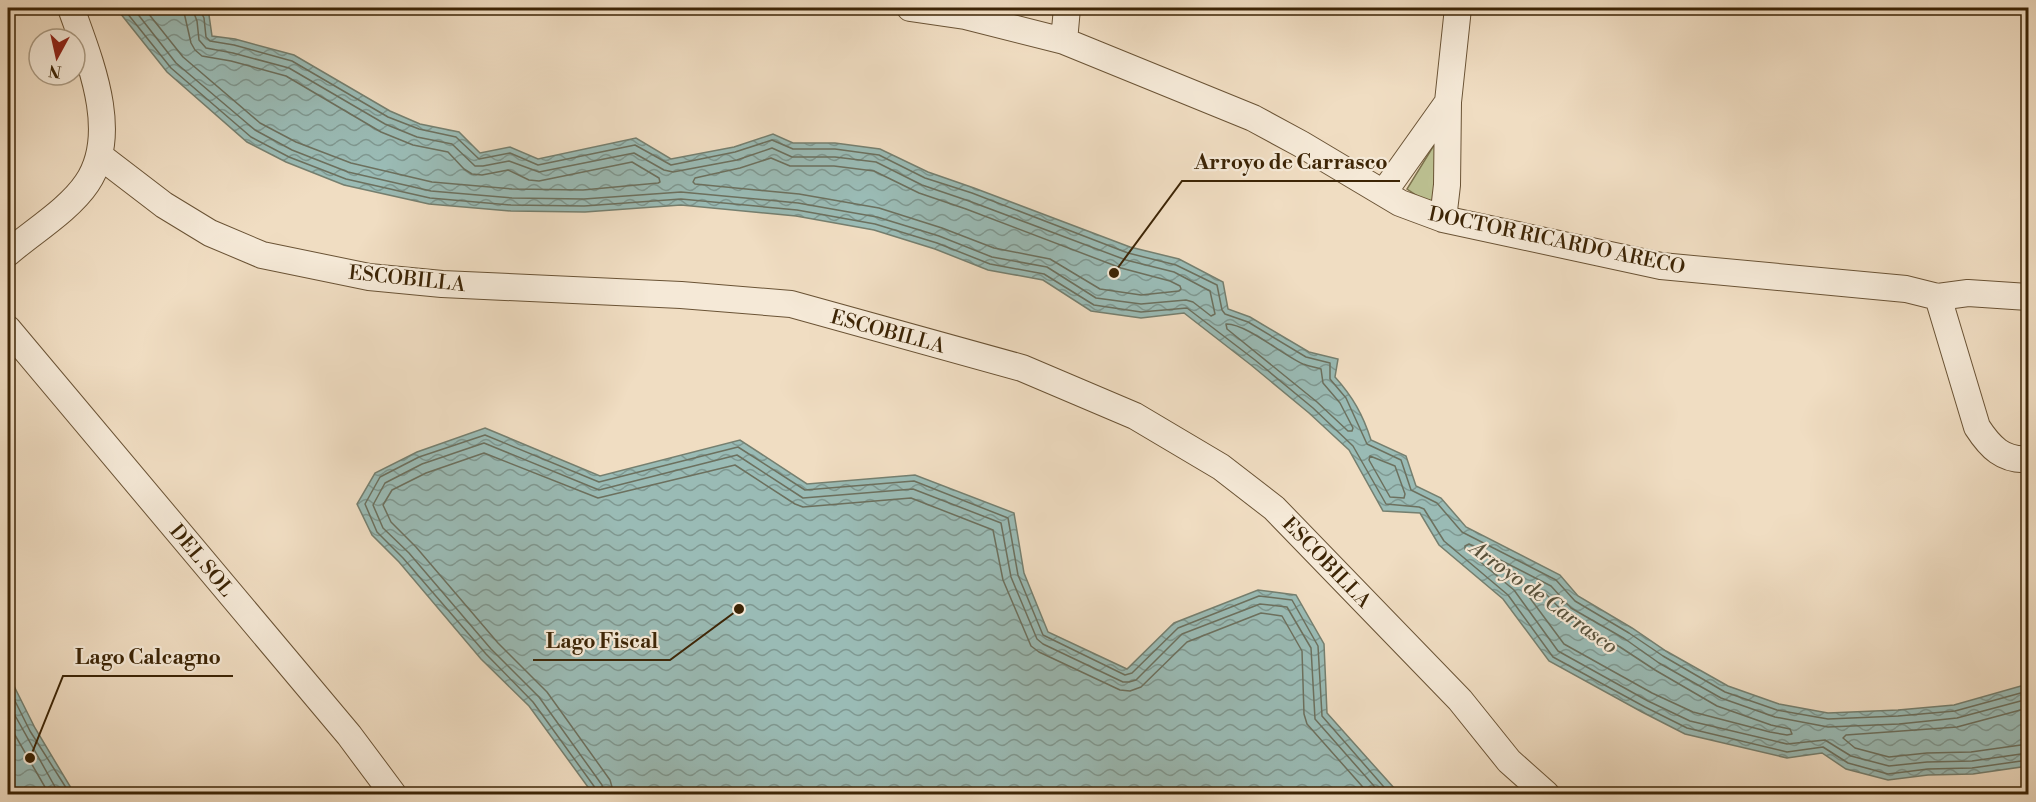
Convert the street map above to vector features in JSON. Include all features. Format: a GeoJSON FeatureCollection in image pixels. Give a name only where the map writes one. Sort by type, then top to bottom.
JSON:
{"type":"FeatureCollection","features":[{"type":"Feature","properties":{"kind":"street"},"geometry":{"type":"LineString","coordinates":[[8,253],[69,203],[87,183],[100,156],[103,135],[98,95],[88,56],[71,8]]}},
{"type":"Feature","properties":{"kind":"street","name":"DOCTOR RICARDO ARECO"},"geometry":{"type":"LineString","coordinates":[[910,8],[965,16],[1064,41],[1253,118],[1415,210],[1443,219],[1661,266],[1906,289],[1938,297],[1968,293],[2028,297]]}},
{"type":"Feature","properties":{"kind":"street"},"geometry":{"type":"LineString","coordinates":[[1064,41],[1067,8]]}},
{"type":"Feature","properties":{"kind":"street"},"geometry":{"type":"LineString","coordinates":[[1443,219],[1447,185],[1448,102],[1458,8]]}},
{"type":"Feature","properties":{"kind":"street"},"geometry":{"type":"LineString","coordinates":[[1384,192],[1448,102]]}},
{"type":"Feature","properties":{"kind":"street","name":"ESCOBILLA"},"geometry":{"type":"LineString","coordinates":[[100,156],[164,205],[201,227],[262,255],[358,275],[442,284],[681,295],[791,304],[1022,368],[1135,416],[1221,467],[1274,508],[1460,700],[1509,761],[1546,795]]}},
{"type":"Feature","properties":{"kind":"street"},"geometry":{"type":"LineString","coordinates":[[1938,297],[1977,427],[1988,444],[2002,454],[2019,460],[2028,459]]}},
{"type":"Feature","properties":{"kind":"street","name":"DEL SOL"},"geometry":{"type":"LineString","coordinates":[[8,329],[349,735],[393,795]]}},
{"type":"Feature","properties":{"kind":"green space"},"geometry":{"type":"Polygon","coordinates":[[[1439,137],[1437,202],[1422,199],[1407,189],[1439,137]]]}},
{"type":"Feature","properties":{"kind":"water"},"geometry":{"type":"Polygon","coordinates":[[[116,8],[203,8],[209,15],[212,36],[235,39],[294,55],[390,111],[420,124],[459,132],[480,153],[510,147],[538,159],[636,138],[671,159],[734,147],[773,134],[793,143],[835,143],[880,149],[928,172],[1130,247],[1179,259],[1223,282],[1228,309],[1250,317],[1309,352],[1338,359],[1335,377],[1357,407],[1371,440],[1406,456],[1416,486],[1441,498],[1466,527],[1560,575],[1578,596],[1666,651],[1728,686],[1779,704],[1828,713],[1954,705],[2028,684],[2028,766],[1973,774],[1928,775],[1888,780],[1846,769],[1822,753],[1787,758],[1685,734],[1642,712],[1549,661],[1503,599],[1439,545],[1420,513],[1383,511],[1349,450],[1309,413],[1184,313],[1141,318],[1091,311],[1043,280],[988,270],[935,249],[874,230],[796,216],[681,205],[585,212],[511,211],[429,204],[344,185],[286,162],[247,142],[167,72],[116,8]]]}},
{"type":"Feature","properties":{"kind":"water"},"geometry":{"type":"Polygon","coordinates":[[[485,428],[600,476],[740,440],[807,484],[915,475],[1014,513],[1024,573],[1048,632],[1127,669],[1174,623],[1258,590],[1296,595],[1324,644],[1327,713],[1394,788],[1396,794],[593,794],[529,706],[481,659],[399,562],[372,535],[357,504],[375,473],[417,452],[485,428]]]}},
{"type":"Feature","properties":{"kind":"water"},"geometry":{"type":"Polygon","coordinates":[[[8,670],[35,728],[71,788],[80,794],[8,794],[8,670]]]}},
{"type":"Feature","properties":{"kind":"place","name":"Arroyo de Carrasco"},"geometry":{"type":"Point","coordinates":[1114,273]}},
{"type":"Feature","properties":{"kind":"place","name":"Lago Fiscal"},"geometry":{"type":"Point","coordinates":[739,609]}},
{"type":"Feature","properties":{"kind":"place","name":"Lago Calcagno"},"geometry":{"type":"Point","coordinates":[30,758]}}]}
